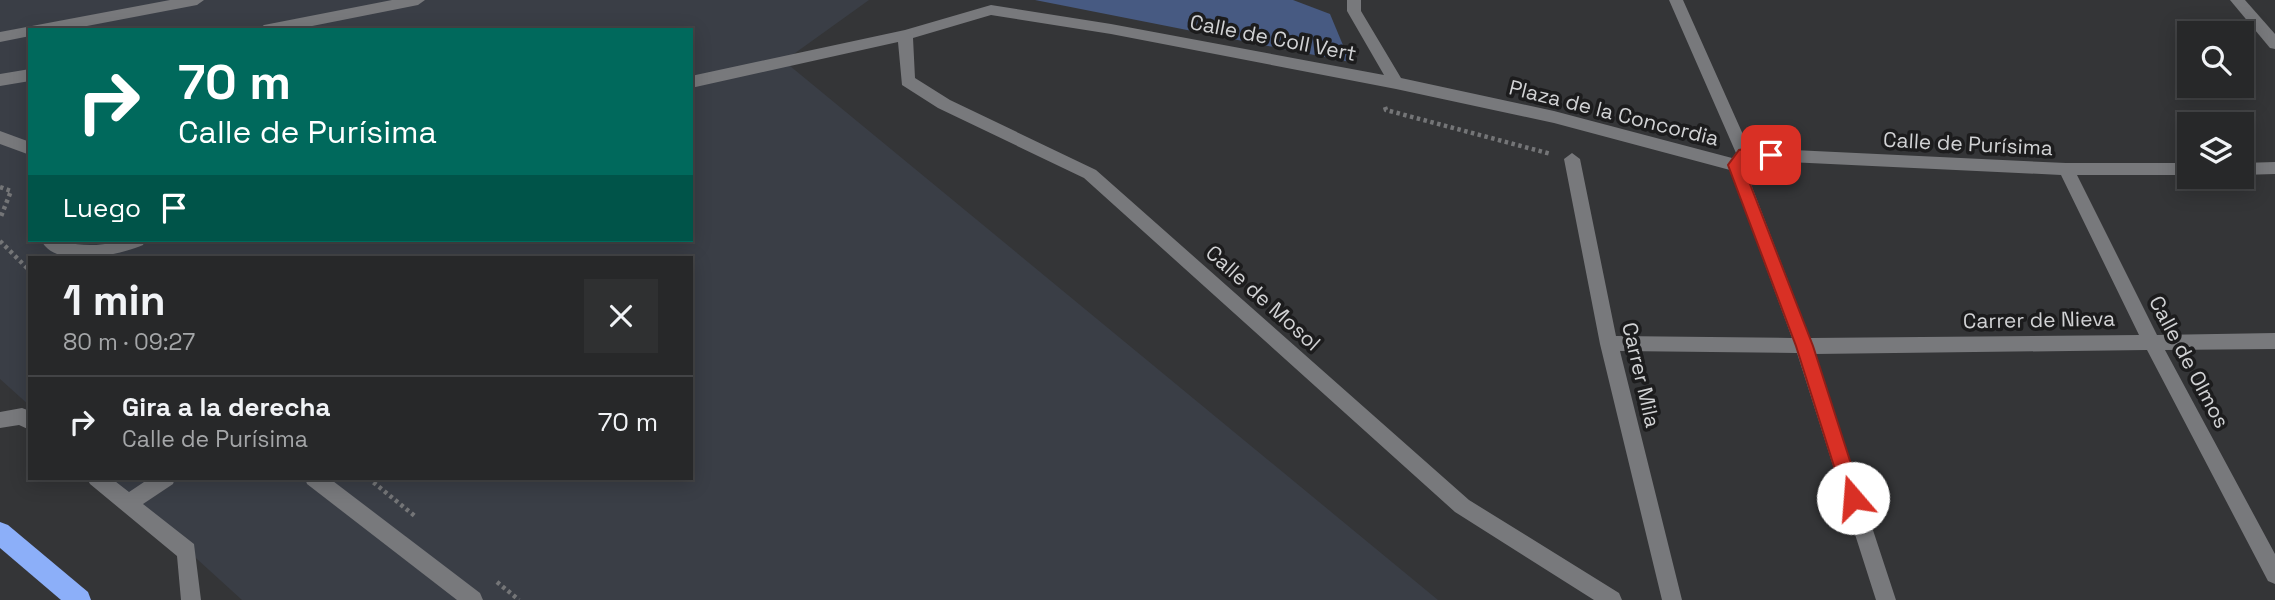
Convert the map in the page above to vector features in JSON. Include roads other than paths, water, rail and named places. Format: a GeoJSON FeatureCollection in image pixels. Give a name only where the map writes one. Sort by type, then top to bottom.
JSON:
{"type":"FeatureCollection","features":[{"type":"Feature","properties":{"kind":"highway"},"geometry":{"type":"LineString","coordinates":[[0,533],[79,600]]}},
{"type":"Feature","properties":{"kind":"street"},"geometry":{"type":"LineString","coordinates":[[48,28],[197,0]]}},
{"type":"Feature","properties":{"kind":"street"},"geometry":{"type":"LineString","coordinates":[[307,25],[340,0]]}},
{"type":"Feature","properties":{"kind":"street"},"geometry":{"type":"LineString","coordinates":[[281,28],[307,25],[418,0]]}},
{"type":"Feature","properties":{"kind":"street"},"geometry":{"type":"LineString","coordinates":[[1354,0],[1354,11],[1396,83]]}},
{"type":"Feature","properties":{"kind":"street","name":"Plaza de la Concordia"},"geometry":{"type":"LineString","coordinates":[[1676,0],[1740,160]]}},
{"type":"Feature","properties":{"kind":"street"},"geometry":{"type":"LineString","coordinates":[[2236,0],[2275,44]]}},
{"type":"Feature","properties":{"kind":"street","name":"Calle de Coll Vert"},"geometry":{"type":"LineString","coordinates":[[693,82],[905,35],[991,10],[1111,29],[1396,83]]}},
{"type":"Feature","properties":{"kind":"street"},"geometry":{"type":"LineString","coordinates":[[0,37],[28,31]]}},
{"type":"Feature","properties":{"kind":"street","name":"Calle de Mosol"},"geometry":{"type":"LineString","coordinates":[[905,35],[907,81],[944,104],[1090,174],[1462,506],[1612,600]]}},
{"type":"Feature","properties":{"kind":"street"},"geometry":{"type":"LineString","coordinates":[[0,80],[28,75]]}},
{"type":"Feature","properties":{"kind":"street","name":"Plaza de la Concordia"},"geometry":{"type":"LineString","coordinates":[[1396,83],[1740,160]]}},
{"type":"Feature","properties":{"kind":"street"},"geometry":{"type":"LineString","coordinates":[[0,137],[28,148]]}},
{"type":"Feature","properties":{"kind":"street","name":"Carrer Mila"},"geometry":{"type":"LineString","coordinates":[[1572,159],[1609,344],[1672,600]]}},
{"type":"Feature","properties":{"kind":"street"},"geometry":{"type":"LineString","coordinates":[[1740,160],[1804,346],[1886,600]]}},
{"type":"Feature","properties":{"kind":"street","name":"Calle de Purísima"},"geometry":{"type":"LineString","coordinates":[[1740,160],[2066,169],[2177,169]]}},
{"type":"Feature","properties":{"kind":"street","name":"Calle de Olmos"},"geometry":{"type":"LineString","coordinates":[[2066,169],[2151,341],[2275,574]]}},
{"type":"Feature","properties":{"kind":"street"},"geometry":{"type":"LineString","coordinates":[[2254,169],[2275,169]]}},
{"type":"Feature","properties":{"kind":"street"},"geometry":{"type":"LineString","coordinates":[[52,242],[58,247],[79,252],[133,247]]}},
{"type":"Feature","properties":{"kind":"street","name":"Carrer de Nieva"},"geometry":{"type":"LineString","coordinates":[[1609,344],[1642,342],[1804,346],[2275,341]]}},
{"type":"Feature","properties":{"kind":"street"},"geometry":{"type":"LineString","coordinates":[[0,421],[22,416],[28,420]]}},
{"type":"Feature","properties":{"kind":"street"},"geometry":{"type":"LineString","coordinates":[[99,480],[187,551],[191,600]]}},
{"type":"Feature","properties":{"kind":"street"},"geometry":{"type":"LineString","coordinates":[[128,503],[163,480]]}},
{"type":"Feature","properties":{"kind":"street"},"geometry":{"type":"LineString","coordinates":[[317,480],[473,600]]}}]}
